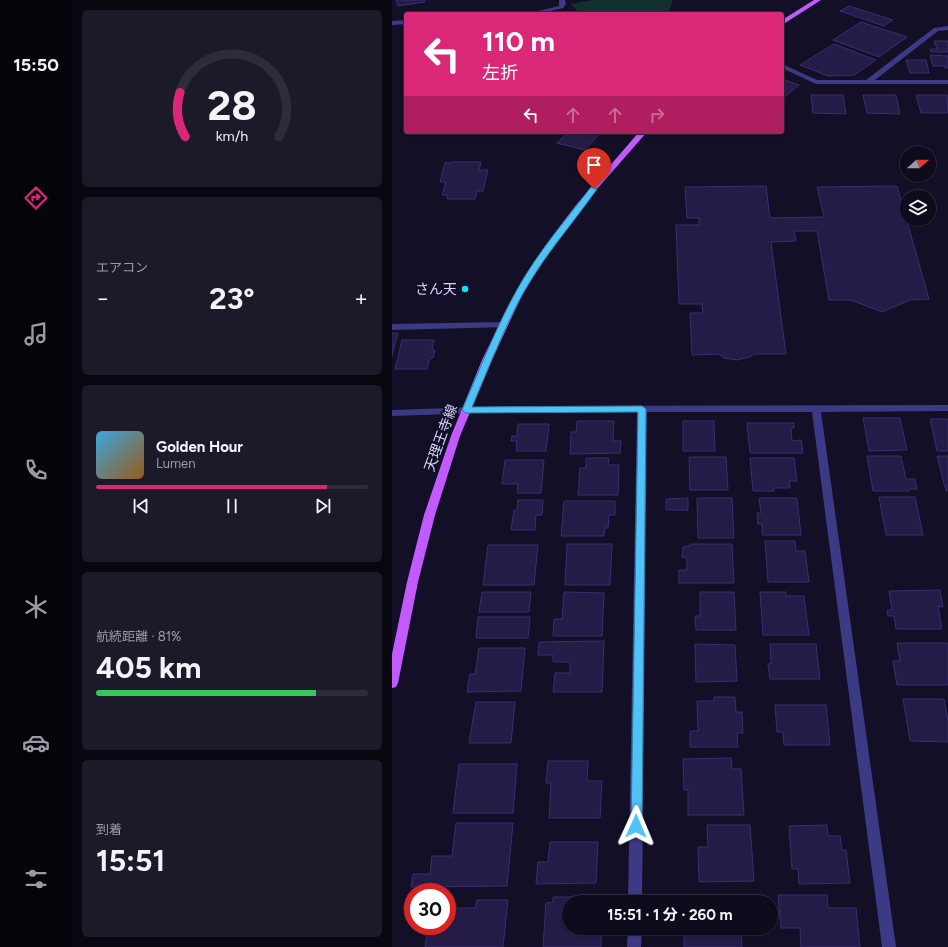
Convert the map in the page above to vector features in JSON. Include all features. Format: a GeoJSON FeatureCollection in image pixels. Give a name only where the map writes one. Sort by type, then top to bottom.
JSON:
{"type":"FeatureCollection","features":[{"type":"Feature","properties":{"kind":"main road"},"geometry":{"type":"LineString","coordinates":[[784,22],[818,0]]}},
{"type":"Feature","properties":{"kind":"main road","name":"天理王寺線"},"geometry":{"type":"LineString","coordinates":[[392,683],[418,559],[439,485],[466,410],[503,325],[523,287],[550,246],[585,200],[641,134]]}},
{"type":"Feature","properties":{"kind":"street"},"geometry":{"type":"LineString","coordinates":[[538,12],[561,7],[563,4],[562,0]]}},
{"type":"Feature","properties":{"kind":"street"},"geometry":{"type":"LineString","coordinates":[[392,23],[404,22]]}},
{"type":"Feature","properties":{"kind":"street"},"geometry":{"type":"LineString","coordinates":[[868,82],[936,29],[948,28]]}},
{"type":"Feature","properties":{"kind":"street"},"geometry":{"type":"LineString","coordinates":[[784,67],[816,82],[948,82]]}},
{"type":"Feature","properties":{"kind":"street"},"geometry":{"type":"LineString","coordinates":[[392,327],[503,325]]}},
{"type":"Feature","properties":{"kind":"street"},"geometry":{"type":"LineString","coordinates":[[392,413],[466,410],[948,408]]}},
{"type":"Feature","properties":{"kind":"street"},"geometry":{"type":"LineString","coordinates":[[635,895],[642,409]]}},
{"type":"Feature","properties":{"kind":"street"},"geometry":{"type":"LineString","coordinates":[[816,409],[888,947]]}},
{"type":"Feature","properties":{"kind":"street"},"geometry":{"type":"LineString","coordinates":[[634,947],[635,935]]}},
{"type":"Feature","properties":{"kind":"green space"},"geometry":{"type":"Polygon","coordinates":[[[593,0],[673,0],[669,12],[579,12],[570,4],[593,0]]]}},
{"type":"Feature","properties":{"kind":"building"},"geometry":{"type":"Polygon","coordinates":[[[396,0],[424,0],[425,2],[398,6],[396,0]]]}},
{"type":"Feature","properties":{"kind":"building"},"geometry":{"type":"Polygon","coordinates":[[[849,6],[893,20],[884,26],[840,11],[849,6]]]}},
{"type":"Feature","properties":{"kind":"building"},"geometry":{"type":"Polygon","coordinates":[[[861,22],[907,37],[879,57],[833,40],[861,22]]]}},
{"type":"Feature","properties":{"kind":"building"},"geometry":{"type":"Polygon","coordinates":[[[934,41],[948,41],[948,52],[931,52],[930,49],[937,49],[934,41]]]}},
{"type":"Feature","properties":{"kind":"building"},"geometry":{"type":"Polygon","coordinates":[[[834,44],[876,60],[854,75],[828,76],[800,65],[834,44]]]}},
{"type":"Feature","properties":{"kind":"building"},"geometry":{"type":"Polygon","coordinates":[[[930,55],[948,56],[948,68],[945,68],[945,66],[933,66],[930,55]]]}},
{"type":"Feature","properties":{"kind":"building"},"geometry":{"type":"Polygon","coordinates":[[[906,60],[926,60],[929,73],[910,73],[906,60]]]}},
{"type":"Feature","properties":{"kind":"building"},"geometry":{"type":"Polygon","coordinates":[[[784,80],[799,85],[784,97],[784,80]]]}},
{"type":"Feature","properties":{"kind":"building"},"geometry":{"type":"Polygon","coordinates":[[[811,95],[843,95],[846,114],[813,113],[811,95]]]}},
{"type":"Feature","properties":{"kind":"building"},"geometry":{"type":"Polygon","coordinates":[[[863,95],[896,95],[900,114],[867,113],[863,95]]]}},
{"type":"Feature","properties":{"kind":"building"},"geometry":{"type":"Polygon","coordinates":[[[916,95],[947,95],[948,113],[921,113],[916,95]]]}},
{"type":"Feature","properties":{"kind":"building"},"geometry":{"type":"Polygon","coordinates":[[[566,134],[599,134],[585,150],[557,143],[566,134]]]}},
{"type":"Feature","properties":{"kind":"building"},"geometry":{"type":"Polygon","coordinates":[[[481,162],[479,170],[488,170],[483,191],[477,191],[475,199],[447,199],[448,195],[442,195],[446,182],[440,182],[445,163],[481,162]]]}},
{"type":"Feature","properties":{"kind":"building"},"geometry":{"type":"Polygon","coordinates":[[[766,186],[770,218],[824,217],[817,187],[897,186],[900,197],[900,226],[908,226],[929,299],[910,300],[882,312],[851,300],[829,300],[817,231],[794,231],[796,241],[771,242],[786,354],[754,354],[750,357],[737,360],[724,358],[719,354],[692,355],[690,313],[703,313],[702,304],[679,304],[676,225],[699,225],[699,218],[687,218],[685,187],[766,186]]]}},
{"type":"Feature","properties":{"kind":"building"},"geometry":{"type":"Polygon","coordinates":[[[392,333],[398,333],[392,356],[392,333]]]}},
{"type":"Feature","properties":{"kind":"building"},"geometry":{"type":"Polygon","coordinates":[[[402,340],[434,340],[432,350],[435,350],[433,358],[430,358],[427,369],[395,369],[402,340]]]}},
{"type":"Feature","properties":{"kind":"building"},"geometry":{"type":"Polygon","coordinates":[[[863,418],[900,418],[907,450],[869,451],[863,418]]]}},
{"type":"Feature","properties":{"kind":"building"},"geometry":{"type":"Polygon","coordinates":[[[930,419],[948,419],[948,451],[937,451],[930,419]]]}},
{"type":"Feature","properties":{"kind":"building"},"geometry":{"type":"Polygon","coordinates":[[[577,421],[614,421],[613,441],[621,441],[620,453],[570,454],[571,432],[576,432],[577,421]]]}},
{"type":"Feature","properties":{"kind":"building"},"geometry":{"type":"Polygon","coordinates":[[[683,421],[714,421],[715,451],[683,451],[683,421]]]}},
{"type":"Feature","properties":{"kind":"building"},"geometry":{"type":"Polygon","coordinates":[[[747,423],[794,423],[794,428],[791,428],[792,441],[801,440],[803,453],[750,453],[747,423]]]}},
{"type":"Feature","properties":{"kind":"building"},"geometry":{"type":"Polygon","coordinates":[[[518,424],[549,424],[546,451],[516,451],[517,441],[511,441],[512,436],[517,436],[518,424]]]}},
{"type":"Feature","properties":{"kind":"building"},"geometry":{"type":"Polygon","coordinates":[[[867,456],[901,456],[906,479],[915,479],[917,489],[909,489],[909,491],[873,491],[867,456]]]}},
{"type":"Feature","properties":{"kind":"building"},"geometry":{"type":"Polygon","coordinates":[[[937,456],[948,456],[948,491],[946,491],[937,456]]]}},
{"type":"Feature","properties":{"kind":"building"},"geometry":{"type":"Polygon","coordinates":[[[689,457],[726,457],[728,490],[690,490],[689,457]]]}},
{"type":"Feature","properties":{"kind":"building"},"geometry":{"type":"Polygon","coordinates":[[[586,458],[609,458],[608,465],[619,465],[618,495],[578,495],[580,468],[586,468],[586,458]]]}},
{"type":"Feature","properties":{"kind":"building"},"geometry":{"type":"Polygon","coordinates":[[[750,458],[794,458],[797,481],[789,481],[790,488],[774,488],[774,491],[753,491],[750,458]]]}},
{"type":"Feature","properties":{"kind":"building"},"geometry":{"type":"Polygon","coordinates":[[[505,460],[544,460],[541,493],[517,493],[518,484],[502,484],[505,460]]]}},
{"type":"Feature","properties":{"kind":"building"},"geometry":{"type":"Polygon","coordinates":[[[879,497],[915,497],[923,535],[886,535],[879,497]]]}},
{"type":"Feature","properties":{"kind":"building"},"geometry":{"type":"Polygon","coordinates":[[[688,498],[688,510],[666,510],[666,499],[688,498]]]}},
{"type":"Feature","properties":{"kind":"building"},"geometry":{"type":"Polygon","coordinates":[[[697,498],[732,498],[734,538],[698,538],[697,498]]]}},
{"type":"Feature","properties":{"kind":"building"},"geometry":{"type":"Polygon","coordinates":[[[759,498],[797,498],[801,535],[762,535],[762,524],[758,524],[757,513],[761,513],[759,498]]]}},
{"type":"Feature","properties":{"kind":"building"},"geometry":{"type":"Polygon","coordinates":[[[518,500],[543,500],[542,515],[536,515],[535,530],[511,530],[514,510],[517,510],[518,500]]]}},
{"type":"Feature","properties":{"kind":"building"},"geometry":{"type":"Polygon","coordinates":[[[564,501],[615,501],[615,515],[609,515],[608,528],[605,528],[604,536],[561,536],[564,501]]]}},
{"type":"Feature","properties":{"kind":"building"},"geometry":{"type":"Polygon","coordinates":[[[765,541],[795,541],[796,551],[805,551],[809,582],[768,582],[765,541]]]}},
{"type":"Feature","properties":{"kind":"building"},"geometry":{"type":"Polygon","coordinates":[[[567,544],[612,544],[610,585],[565,585],[567,544]]]}},
{"type":"Feature","properties":{"kind":"building"},"geometry":{"type":"Polygon","coordinates":[[[690,544],[732,544],[734,583],[679,583],[679,570],[687,570],[687,558],[682,557],[683,547],[690,546],[690,544]]]}},
{"type":"Feature","properties":{"kind":"building"},"geometry":{"type":"Polygon","coordinates":[[[488,545],[538,545],[534,585],[483,585],[488,545]]]}},
{"type":"Feature","properties":{"kind":"building"},"geometry":{"type":"Polygon","coordinates":[[[940,590],[943,607],[938,606],[942,629],[896,629],[894,616],[888,616],[887,610],[892,610],[889,591],[940,590]]]}},
{"type":"Feature","properties":{"kind":"building"},"geometry":{"type":"Polygon","coordinates":[[[482,592],[531,592],[529,612],[479,612],[482,592]]]}},
{"type":"Feature","properties":{"kind":"building"},"geometry":{"type":"Polygon","coordinates":[[[564,592],[604,593],[602,636],[553,636],[554,619],[562,619],[564,592]]]}},
{"type":"Feature","properties":{"kind":"building"},"geometry":{"type":"Polygon","coordinates":[[[700,592],[734,592],[736,630],[696,630],[695,616],[700,616],[700,592]]]}},
{"type":"Feature","properties":{"kind":"building"},"geometry":{"type":"Polygon","coordinates":[[[760,592],[786,592],[786,596],[804,596],[809,635],[763,635],[760,592]]]}},
{"type":"Feature","properties":{"kind":"building"},"geometry":{"type":"Polygon","coordinates":[[[478,617],[530,617],[528,638],[476,638],[478,617]]]}},
{"type":"Feature","properties":{"kind":"building"},"geometry":{"type":"Polygon","coordinates":[[[604,641],[602,692],[553,692],[555,673],[570,673],[570,662],[553,662],[553,655],[538,655],[539,642],[604,641]]]}},
{"type":"Feature","properties":{"kind":"building"},"geometry":{"type":"Polygon","coordinates":[[[897,643],[948,643],[948,685],[897,685],[893,661],[900,661],[897,643]]]}},
{"type":"Feature","properties":{"kind":"building"},"geometry":{"type":"Polygon","coordinates":[[[695,644],[735,645],[737,681],[696,682],[695,644]]]}},
{"type":"Feature","properties":{"kind":"building"},"geometry":{"type":"Polygon","coordinates":[[[770,644],[816,644],[820,679],[770,679],[768,664],[771,664],[770,644]]]}},
{"type":"Feature","properties":{"kind":"building"},"geometry":{"type":"Polygon","coordinates":[[[479,648],[525,648],[521,691],[467,692],[470,674],[475,674],[479,648]]]}},
{"type":"Feature","properties":{"kind":"building"},"geometry":{"type":"Polygon","coordinates":[[[714,697],[735,697],[736,712],[742,712],[743,733],[737,733],[738,747],[690,747],[690,731],[698,731],[697,701],[714,701],[714,697]]]}},
{"type":"Feature","properties":{"kind":"building"},"geometry":{"type":"Polygon","coordinates":[[[903,699],[944,699],[948,721],[948,742],[910,741],[903,699]]]}},
{"type":"Feature","properties":{"kind":"building"},"geometry":{"type":"Polygon","coordinates":[[[476,702],[515,702],[511,743],[469,743],[476,702]]]}},
{"type":"Feature","properties":{"kind":"building"},"geometry":{"type":"Polygon","coordinates":[[[775,705],[826,705],[830,745],[784,745],[783,732],[777,732],[775,705]]]}},
{"type":"Feature","properties":{"kind":"building"},"geometry":{"type":"Polygon","coordinates":[[[731,758],[732,769],[741,769],[744,815],[688,815],[688,790],[684,790],[683,759],[731,758]]]}},
{"type":"Feature","properties":{"kind":"building"},"geometry":{"type":"Polygon","coordinates":[[[548,761],[588,761],[587,781],[602,781],[600,818],[549,818],[551,783],[546,783],[548,761]]]}},
{"type":"Feature","properties":{"kind":"building"},"geometry":{"type":"Polygon","coordinates":[[[459,764],[517,764],[513,813],[453,813],[459,764]]]}},
{"type":"Feature","properties":{"kind":"building"},"geometry":{"type":"Polygon","coordinates":[[[456,823],[513,823],[507,886],[456,887],[456,883],[412,883],[413,874],[430,874],[432,856],[452,856],[456,823]]]}},
{"type":"Feature","properties":{"kind":"building"},"geometry":{"type":"Polygon","coordinates":[[[707,825],[750,825],[754,881],[699,882],[698,847],[708,847],[707,825]]]}},
{"type":"Feature","properties":{"kind":"building"},"geometry":{"type":"Polygon","coordinates":[[[827,825],[828,836],[840,836],[842,850],[846,850],[850,883],[799,884],[798,869],[792,869],[789,826],[827,825]]]}},
{"type":"Feature","properties":{"kind":"building"},"geometry":{"type":"Polygon","coordinates":[[[550,842],[598,842],[596,883],[536,884],[538,862],[548,862],[550,842]]]}},
{"type":"Feature","properties":{"kind":"building"},"geometry":{"type":"Polygon","coordinates":[[[778,895],[827,895],[828,908],[856,908],[860,947],[801,947],[800,928],[781,928],[778,895]]]}},
{"type":"Feature","properties":{"kind":"building"},"geometry":{"type":"Polygon","coordinates":[[[553,897],[562,897],[562,935],[601,935],[601,947],[543,947],[546,903],[553,902],[553,897]]]}},
{"type":"Feature","properties":{"kind":"building"},"geometry":{"type":"Polygon","coordinates":[[[477,900],[508,900],[503,947],[425,947],[427,935],[456,935],[456,908],[475,908],[477,900]]]}},
{"type":"Feature","properties":{"kind":"building"},"geometry":{"type":"Polygon","coordinates":[[[684,935],[741,935],[742,947],[684,947],[684,935]]]}},
{"type":"Feature","properties":{"kind":"place","name":"さん天"},"geometry":{"type":"Point","coordinates":[465,289]}},
{"type":"Feature","properties":{"kind":"route"},"geometry":{"type":"LineString","coordinates":[[594,189],[550,246],[523,287],[503,325],[466,410],[642,409],[636,826]]}}]}
